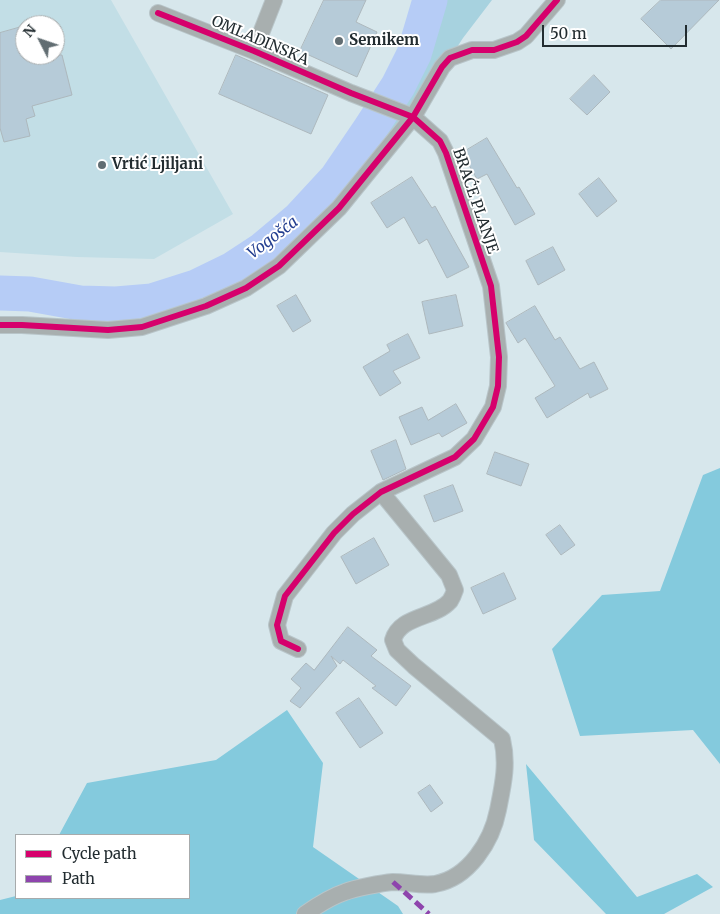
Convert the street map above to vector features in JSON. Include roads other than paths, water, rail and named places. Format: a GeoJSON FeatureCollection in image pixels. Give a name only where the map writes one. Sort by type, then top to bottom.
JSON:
{"type":"FeatureCollection","features":[{"type":"Feature","properties":{"kind":"street","name":"OMLADINSKA"},"geometry":{"type":"LineString","coordinates":[[254,51],[274,0]]}},
{"type":"Feature","properties":{"kind":"street"},"geometry":{"type":"LineString","coordinates":[[0,325],[108,330],[142,327],[206,306],[246,288],[280,266],[338,208],[450,58],[472,50],[494,50],[517,42],[526,36],[558,0]]}},
{"type":"Feature","properties":{"kind":"street","name":"OMLADINSKA"},"geometry":{"type":"LineString","coordinates":[[158,13],[406,115]]}},
{"type":"Feature","properties":{"kind":"street","name":"BRAĆE PLANJE"},"geometry":{"type":"LineString","coordinates":[[298,649],[281,641],[277,625],[285,596],[334,533],[353,514],[381,492],[455,457],[474,440],[493,407],[498,386],[499,357],[491,286],[446,153],[440,141],[406,115]]}},
{"type":"Feature","properties":{"kind":"street"},"geometry":{"type":"LineString","coordinates":[[305,914],[344,892],[393,882],[418,885],[436,884],[460,873],[484,849],[496,820],[504,780],[506,754],[502,739],[397,650],[393,640],[395,632],[401,626],[434,611],[450,601],[455,590],[449,575],[381,492]]}},
{"type":"Feature","properties":{"kind":"waterway","name":"Vogošća"},"geometry":{"type":"LineString","coordinates":[[0,293],[30,294],[80,303],[116,304],[152,301],[196,287],[233,269],[262,250],[299,219],[336,179],[370,129],[398,86],[414,54],[430,0]]}},
{"type":"Feature","properties":{"kind":"place","name":"Semikem"},"geometry":{"type":"Point","coordinates":[339,41]}},
{"type":"Feature","properties":{"kind":"place","name":"Vrtić Ljiljani"},"geometry":{"type":"Point","coordinates":[102,165]}}]}
